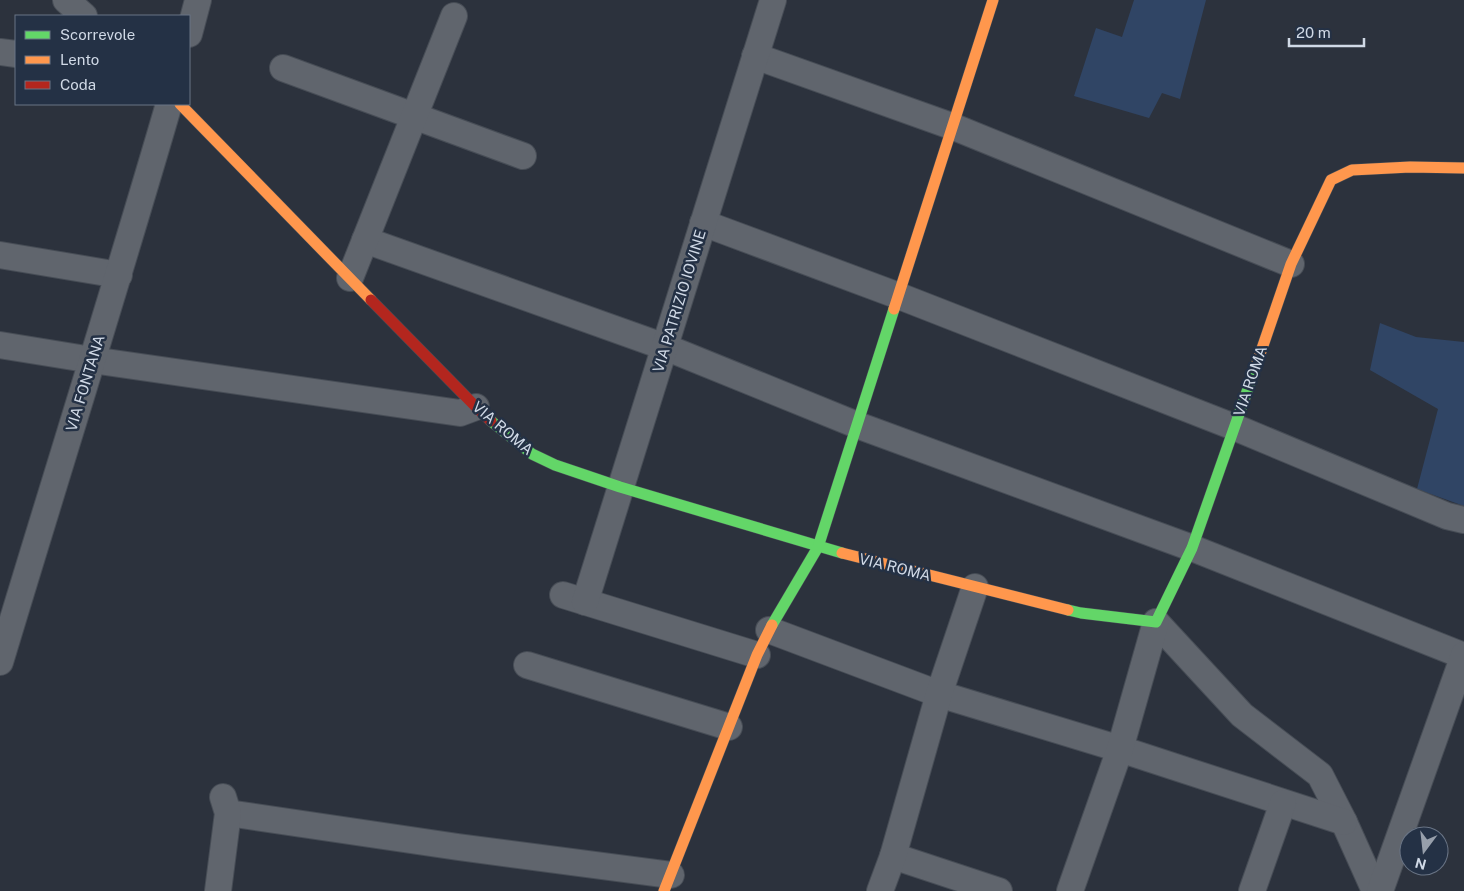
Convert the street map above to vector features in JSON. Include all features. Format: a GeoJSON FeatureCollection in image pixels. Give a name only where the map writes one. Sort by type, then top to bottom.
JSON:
{"type":"FeatureCollection","features":[{"type":"Feature","properties":{"kind":"street"},"geometry":{"type":"LineString","coordinates":[[66,0],[83,15]]}},
{"type":"Feature","properties":{"kind":"street"},"geometry":{"type":"LineString","coordinates":[[190,30],[198,0]]}},
{"type":"Feature","properties":{"kind":"street","name":"VIA PATRIZIO IOVINE"},"geometry":{"type":"LineString","coordinates":[[758,655],[574,599],[620,487],[773,0]]}},
{"type":"Feature","properties":{"kind":"street"},"geometry":{"type":"LineString","coordinates":[[218,891],[225,804],[668,883],[769,630],[818,547],[954,127],[993,0]]}},
{"type":"Feature","properties":{"kind":"street"},"geometry":{"type":"LineString","coordinates":[[350,278],[454,16]]}},
{"type":"Feature","properties":{"kind":"street"},"geometry":{"type":"LineString","coordinates":[[0,52],[15,54]]}},
{"type":"Feature","properties":{"kind":"street"},"geometry":{"type":"LineString","coordinates":[[755,56],[954,127],[1291,264]]}},
{"type":"Feature","properties":{"kind":"street"},"geometry":{"type":"LineString","coordinates":[[283,68],[524,156]]}},
{"type":"Feature","properties":{"kind":"street","name":"VIA FONTANA"},"geometry":{"type":"LineString","coordinates":[[0,662],[119,275],[169,105]]}},
{"type":"Feature","properties":{"kind":"street","name":"VIA ROMA"},"geometry":{"type":"LineString","coordinates":[[181,105],[476,407],[532,454],[556,465],[620,487],[818,547],[1081,613],[1156,622],[1192,548],[1291,264],[1330,180],[1352,170],[1410,167],[1464,168]]}},
{"type":"Feature","properties":{"kind":"street"},"geometry":{"type":"LineString","coordinates":[[703,223],[899,296],[1234,427],[1447,516],[1464,520]]}},
{"type":"Feature","properties":{"kind":"street"},"geometry":{"type":"LineString","coordinates":[[365,240],[665,346],[857,425],[1192,548],[1464,656],[1380,891]]}},
{"type":"Feature","properties":{"kind":"street"},"geometry":{"type":"LineString","coordinates":[[0,255],[119,275]]}},
{"type":"Feature","properties":{"kind":"street"},"geometry":{"type":"LineString","coordinates":[[0,345],[460,413],[476,407]]}},
{"type":"Feature","properties":{"kind":"street"},"geometry":{"type":"LineString","coordinates":[[880,891],[893,856],[939,694],[975,587]]}},
{"type":"Feature","properties":{"kind":"street"},"geometry":{"type":"LineString","coordinates":[[1070,891],[1120,749],[1156,622]]}},
{"type":"Feature","properties":{"kind":"street"},"geometry":{"type":"LineString","coordinates":[[1156,622],[1242,715],[1320,775],[1344,822],[1375,891]]}},
{"type":"Feature","properties":{"kind":"street"},"geometry":{"type":"LineString","coordinates":[[769,630],[939,694],[1120,749],[1344,822]]}},
{"type":"Feature","properties":{"kind":"street"},"geometry":{"type":"LineString","coordinates":[[527,664],[730,727]]}},
{"type":"Feature","properties":{"kind":"street"},"geometry":{"type":"LineString","coordinates":[[1252,891],[1283,803]]}},
{"type":"Feature","properties":{"kind":"street"},"geometry":{"type":"LineString","coordinates":[[893,856],[999,891]]}},
{"type":"Feature","properties":{"kind":"shaded area"},"geometry":{"type":"Polygon","coordinates":[[[1134,0],[1206,0],[1180,99],[1162,93],[1149,118],[1074,96],[1096,28],[1122,37],[1134,0]]]}},
{"type":"Feature","properties":{"kind":"shaded area"},"geometry":{"type":"Polygon","coordinates":[[[1380,323],[1416,337],[1464,342],[1464,506],[1417,489],[1438,409],[1370,370],[1380,323]]]}},
{"type":"Feature","properties":{"kind":"traffic: fast"},"geometry":{"type":"LineString","coordinates":[[772,625],[818,547],[894,309]]}},
{"type":"Feature","properties":{"kind":"traffic: fast"},"geometry":{"type":"LineString","coordinates":[[1068,610],[1156,622],[1192,548],[1257,363]]}},
{"type":"Feature","properties":{"kind":"traffic: fast"},"geometry":{"type":"LineString","coordinates":[[491,421],[532,454],[555,465],[620,487],[842,553]]}},
{"type":"Feature","properties":{"kind":"traffic: slow"},"geometry":{"type":"LineString","coordinates":[[894,309],[993,0]]}},
{"type":"Feature","properties":{"kind":"traffic: slow"},"geometry":{"type":"LineString","coordinates":[[181,105],[371,300]]}},
{"type":"Feature","properties":{"kind":"traffic: slow"},"geometry":{"type":"LineString","coordinates":[[1257,363],[1291,264],[1331,180],[1352,170],[1410,167],[1464,168]]}},
{"type":"Feature","properties":{"kind":"traffic: slow"},"geometry":{"type":"LineString","coordinates":[[842,553],[1068,610]]}},
{"type":"Feature","properties":{"kind":"traffic: slow"},"geometry":{"type":"LineString","coordinates":[[664,891],[757,655],[772,625]]}},
{"type":"Feature","properties":{"kind":"traffic: jam"},"geometry":{"type":"LineString","coordinates":[[371,300],[491,421]]}}]}
